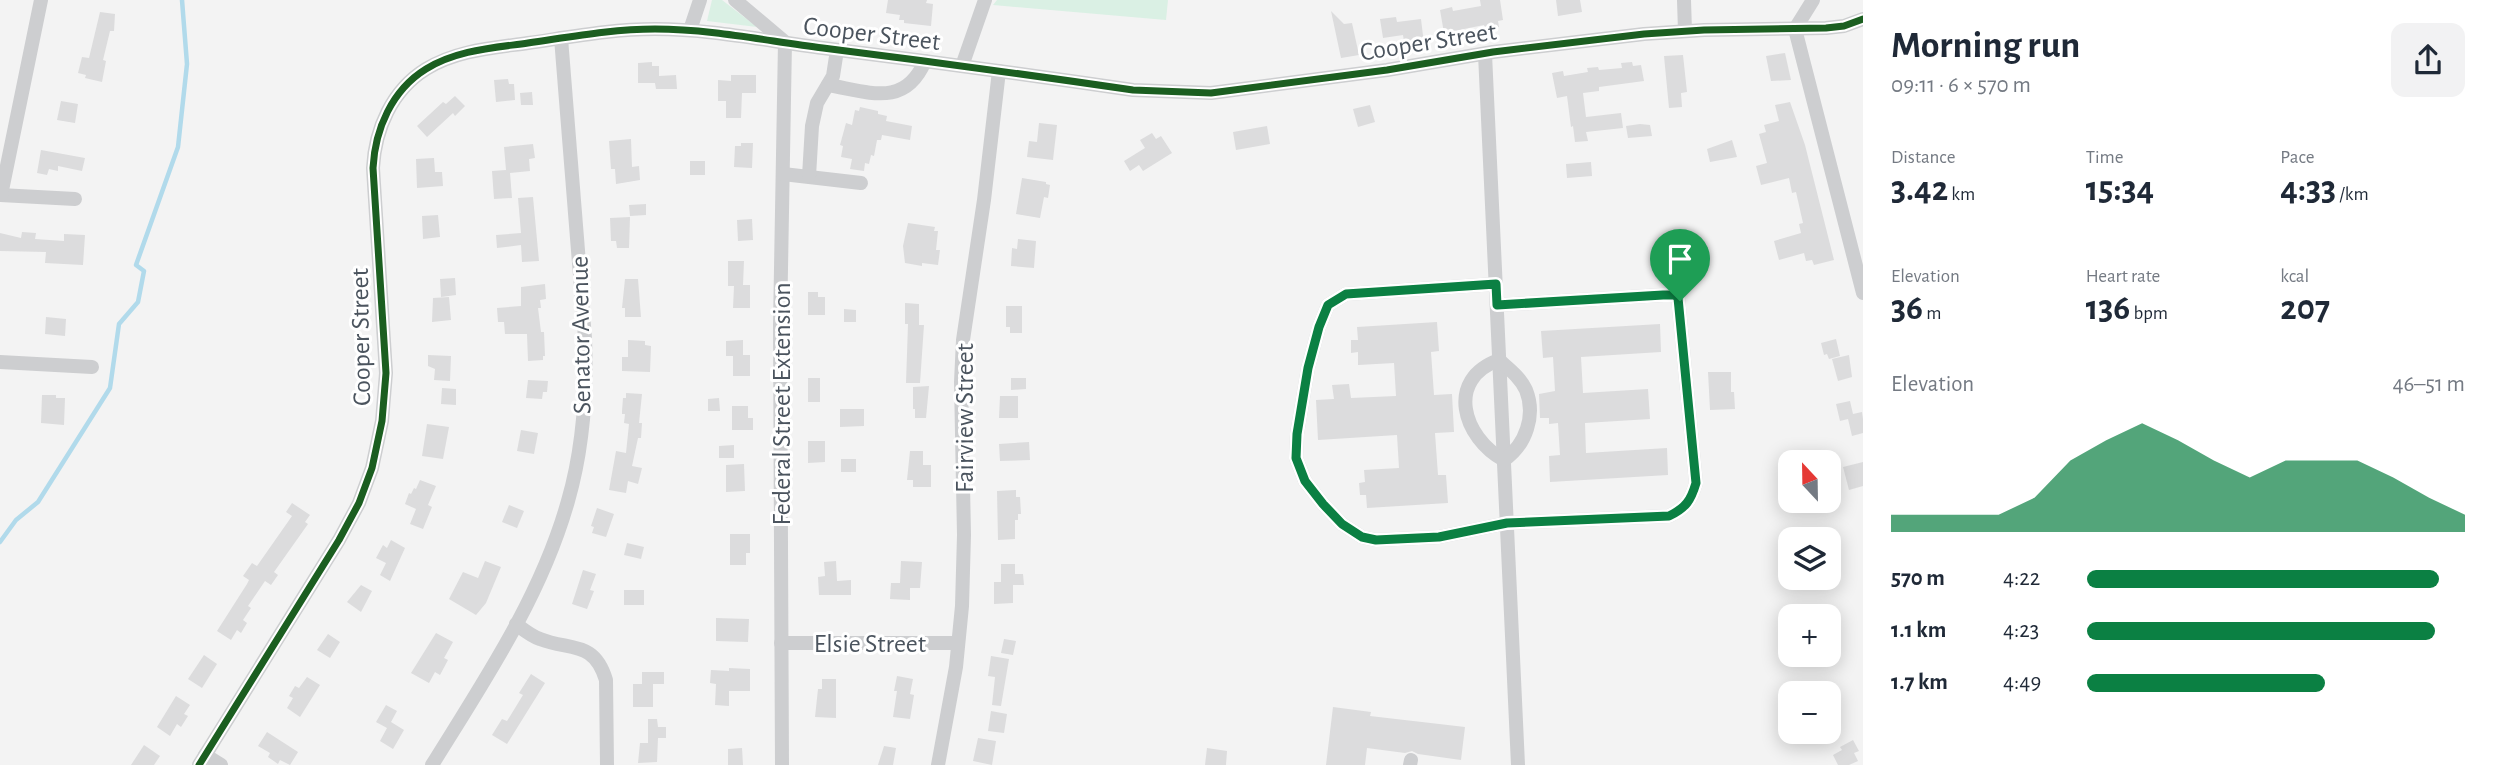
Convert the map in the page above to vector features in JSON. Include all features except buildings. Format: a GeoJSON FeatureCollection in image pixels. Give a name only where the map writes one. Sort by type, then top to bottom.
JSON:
{"type":"FeatureCollection","features":[{"type":"Feature","properties":{"kind":"street"},"geometry":{"type":"LineString","coordinates":[[41,0],[0,195],[75,199]]}},
{"type":"Feature","properties":{"kind":"street"},"geometry":{"type":"LineString","coordinates":[[690,30],[700,0]]}},
{"type":"Feature","properties":{"kind":"street"},"geometry":{"type":"LineString","coordinates":[[735,0],[785,43]]}},
{"type":"Feature","properties":{"kind":"street"},"geometry":{"type":"LineString","coordinates":[[962,66],[985,0]]}},
{"type":"Feature","properties":{"kind":"street"},"geometry":{"type":"LineString","coordinates":[[1684,0],[1685,31]]}},
{"type":"Feature","properties":{"kind":"street"},"geometry":{"type":"LineString","coordinates":[[1813,0],[1795,29],[1863,293]]}},
{"type":"Feature","properties":{"kind":"street","name":"Cooper Street"},"geometry":{"type":"LineString","coordinates":[[202,760],[334,549],[359,503],[374,460],[386,381],[373,168],[377,139],[384,119],[396,99],[425,69],[442,61],[488,48],[624,30],[690,30],[1133,90],[1211,93],[1485,54],[1685,31],[1844,26],[1863,19]]}},
{"type":"Feature","properties":{"kind":"street","name":"Senator Avenue"},"geometry":{"type":"LineString","coordinates":[[432,765],[516,624],[546,565],[563,518],[575,472],[584,407],[586,363],[561,38]]}},
{"type":"Feature","properties":{"kind":"street","name":"Federal Street Extension"},"geometry":{"type":"LineString","coordinates":[[782,765],[780,325],[785,43]]}},
{"type":"Feature","properties":{"kind":"street"},"geometry":{"type":"LineString","coordinates":[[809,176],[812,126],[817,103],[833,76],[837,50]]}},
{"type":"Feature","properties":{"kind":"street"},"geometry":{"type":"LineString","coordinates":[[1485,54],[1518,765]]}},
{"type":"Feature","properties":{"kind":"street"},"geometry":{"type":"LineString","coordinates":[[828,85],[883,94],[896,93],[918,77],[925,61]]}},
{"type":"Feature","properties":{"kind":"street","name":"Fairview Street"},"geometry":{"type":"LineString","coordinates":[[938,765],[958,643],[964,535],[962,359],[999,71]]}},
{"type":"Feature","properties":{"kind":"street"},"geometry":{"type":"LineString","coordinates":[[783,174],[861,183]]}},
{"type":"Feature","properties":{"kind":"street"},"geometry":{"type":"LineString","coordinates":[[1496,284],[1346,294],[1328,305],[1308,368],[1297,434],[1296,458],[1305,481],[1323,504],[1342,524],[1362,537],[1376,540],[1439,537],[1507,523],[1669,516],[1681,510],[1691,500],[1696,483],[1678,298],[1675,295],[1663,295],[1497,305]]}},
{"type":"Feature","properties":{"kind":"street"},"geometry":{"type":"LineString","coordinates":[[1499,360],[1516,374],[1526,390],[1530,413],[1525,435],[1516,452],[1504,460]]}},
{"type":"Feature","properties":{"kind":"street"},"geometry":{"type":"LineString","coordinates":[[1499,360],[1490,363],[1475,379],[1464,403],[1475,436],[1490,452],[1504,460]]}},
{"type":"Feature","properties":{"kind":"street"},"geometry":{"type":"LineString","coordinates":[[0,362],[92,367]]}},
{"type":"Feature","properties":{"kind":"street"},"geometry":{"type":"LineString","coordinates":[[516,624],[540,639],[583,649],[601,667],[606,680],[607,765]]}},
{"type":"Feature","properties":{"kind":"street","name":"Elsie Street"},"geometry":{"type":"LineString","coordinates":[[781,643],[958,643]]}},
{"type":"Feature","properties":{"kind":"street"},"geometry":{"type":"LineString","coordinates":[[202,760],[220,765]]}},
{"type":"Feature","properties":{"kind":"green space"},"geometry":{"type":"Polygon","coordinates":[[[712,0],[722,0],[757,27],[707,21],[712,0]]]}},
{"type":"Feature","properties":{"kind":"green space"},"geometry":{"type":"Polygon","coordinates":[[[997,0],[1168,0],[1166,20],[993,5],[997,0]]]}},
{"type":"Feature","properties":{"kind":"waterway"},"geometry":{"type":"LineString","coordinates":[[0,542],[16,520],[38,502],[110,388],[119,324],[138,302],[144,271],[136,265],[178,147],[187,64],[182,0]]}},
{"type":"Feature","properties":{"kind":"cycle path"},"geometry":{"type":"LineString","coordinates":[[199,765],[339,540],[359,503],[372,468],[382,421],[386,373],[374,153],[382,125],[395,99],[414,78],[438,63],[476,51],[623,30],[655,29],[739,36],[1133,90],[1211,93],[1387,70],[1493,52],[1644,34],[1826,28],[1844,26],[1863,19]]}},
{"type":"Feature","properties":{"kind":"route"},"geometry":{"type":"LineString","coordinates":[[1496,284],[1497,305],[1663,295],[1675,295],[1680,301],[1696,483],[1691,500],[1681,510],[1669,516],[1507,523],[1439,537],[1376,540],[1362,537],[1342,524],[1305,481],[1296,458],[1301,402],[1319,327],[1328,305],[1336,298],[1346,294],[1496,284]]}}]}
